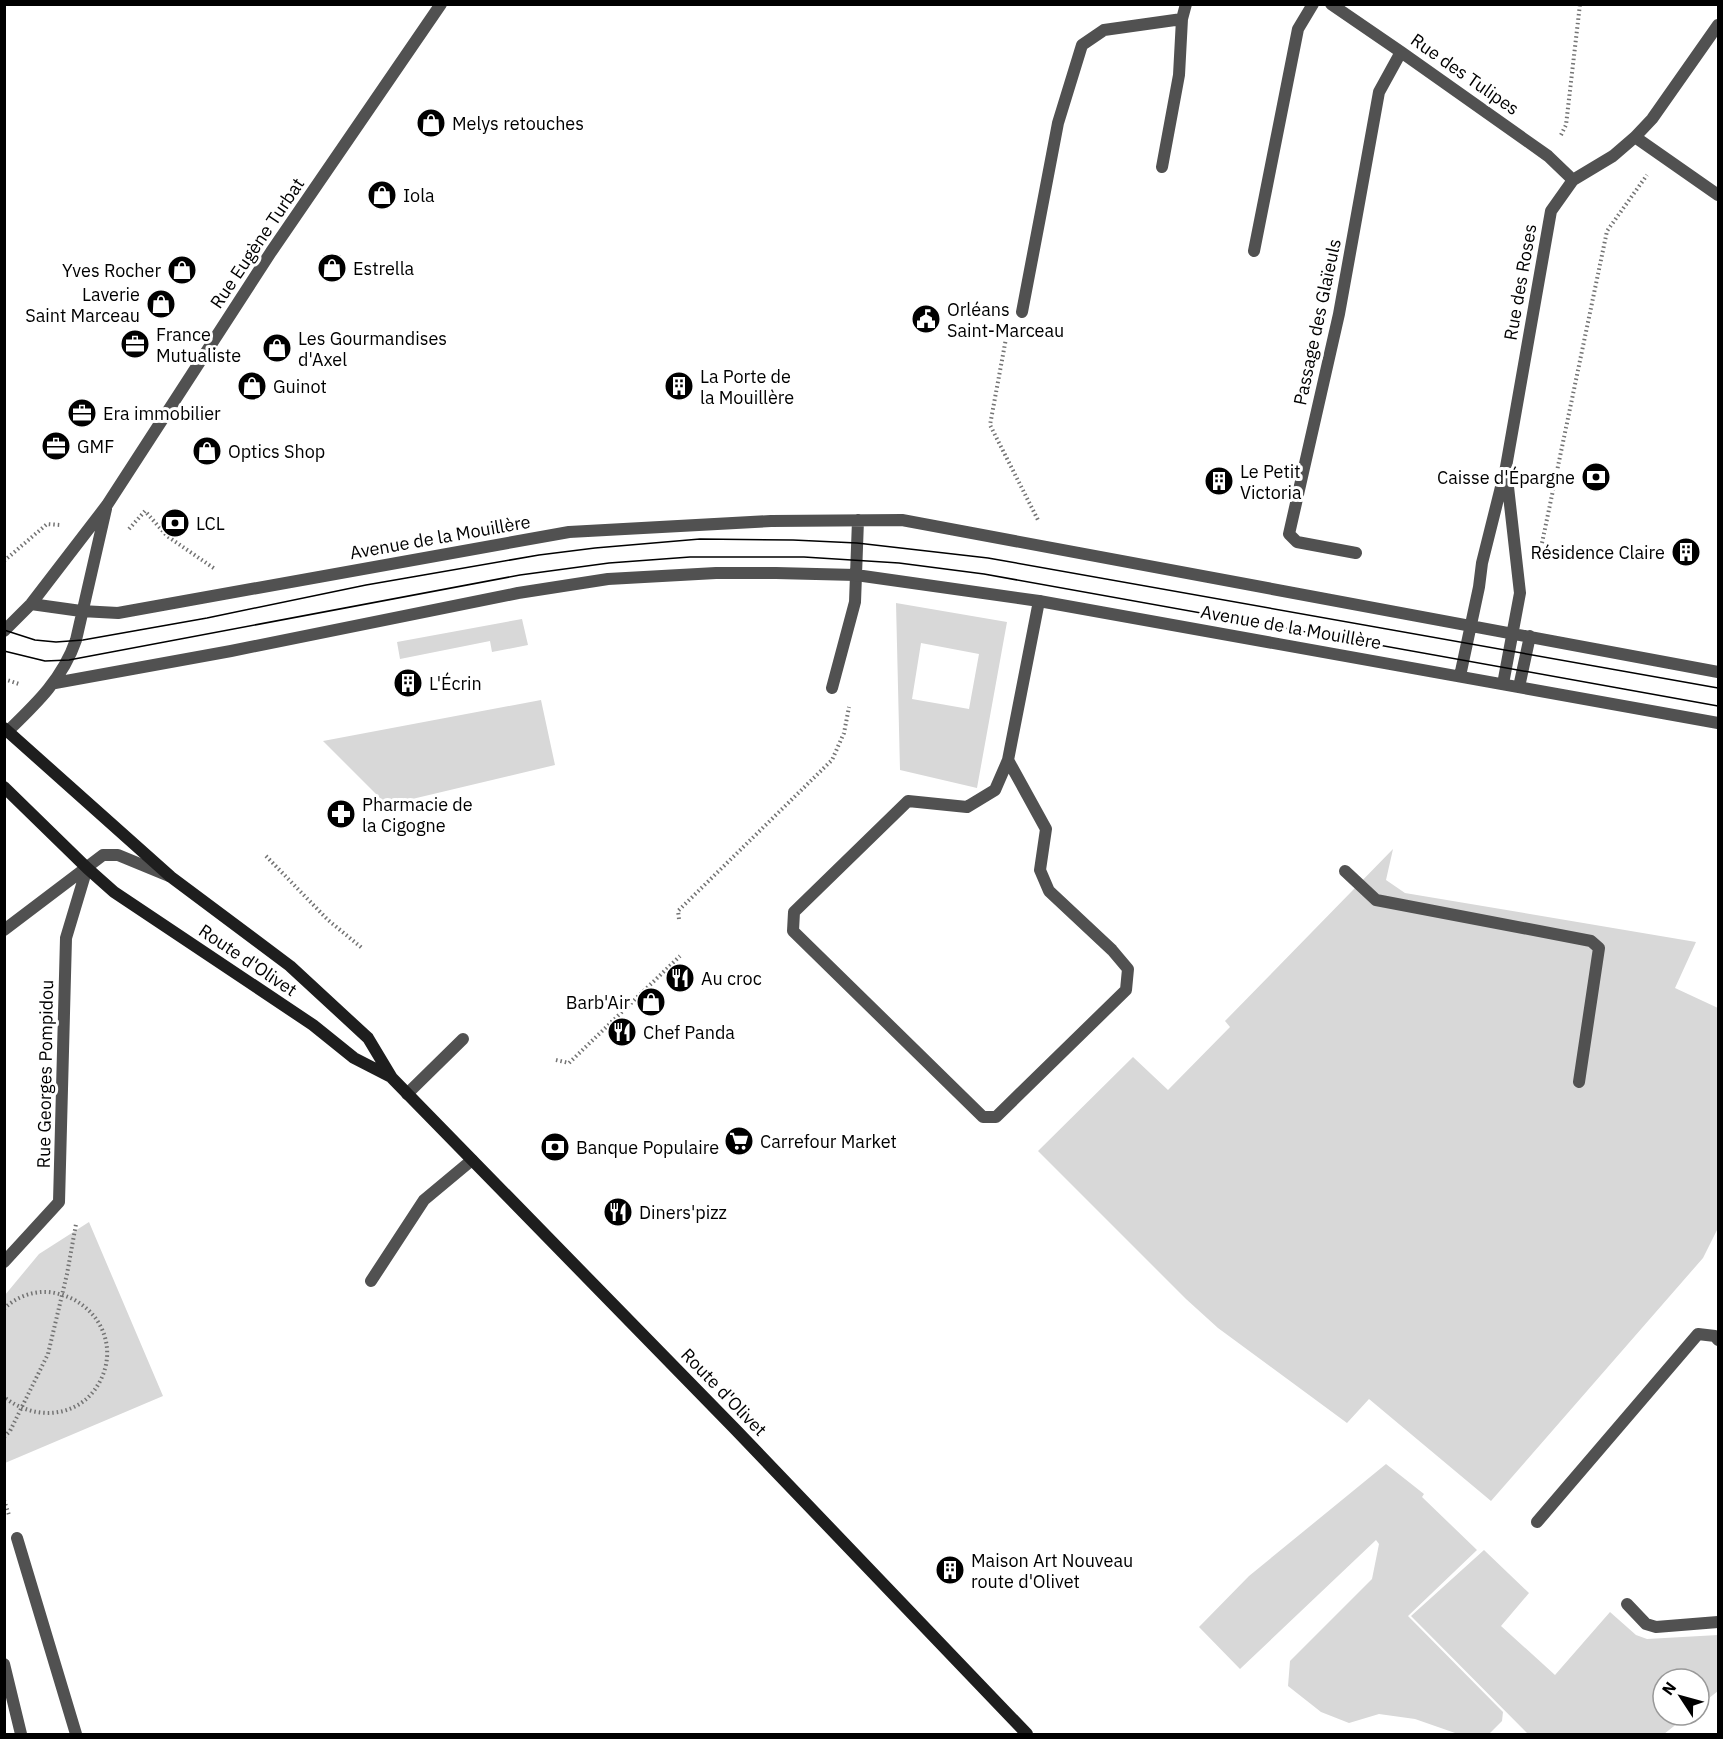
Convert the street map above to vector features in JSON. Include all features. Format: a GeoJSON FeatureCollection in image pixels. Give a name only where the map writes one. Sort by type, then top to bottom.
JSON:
{"type":"FeatureCollection","features":[{"type":"Feature","properties":{"kind":"main road","name":"Route d'Olivet"},"geometry":{"type":"LineString","coordinates":[[6,730],[171,877],[290,966],[368,1038],[392,1078],[407,1094],[1027,1734]]}},
{"type":"Feature","properties":{"kind":"main road","name":"Route d'Olivet"},"geometry":{"type":"LineString","coordinates":[[4,787],[114,892],[314,1025],[354,1058],[392,1078]]}},
{"type":"Feature","properties":{"kind":"street","name":"Rue Eugène Turbat"},"geometry":{"type":"LineString","coordinates":[[4,631],[31,604],[107,505],[271,252],[441,4]]}},
{"type":"Feature","properties":{"kind":"street"},"geometry":{"type":"LineString","coordinates":[[1162,167],[1179,75],[1182,19],[1186,4]]}},
{"type":"Feature","properties":{"kind":"street"},"geometry":{"type":"LineString","coordinates":[[1254,251],[1298,29],[1313,4]]}},
{"type":"Feature","properties":{"kind":"street","name":"Rue des Tulipes"},"geometry":{"type":"LineString","coordinates":[[1331,4],[1548,156],[1573,180]]}},
{"type":"Feature","properties":{"kind":"street"},"geometry":{"type":"LineString","coordinates":[[1022,312],[1058,123],[1082,45],[1104,30],[1182,19]]}},
{"type":"Feature","properties":{"kind":"street","name":"Rue des Roses"},"geometry":{"type":"LineString","coordinates":[[1460,676],[1482,563],[1506,467],[1551,211],[1573,180],[1613,156],[1652,119],[1719,25]]}},
{"type":"Feature","properties":{"kind":"street","name":"Passage des Glaïeuls"},"geometry":{"type":"LineString","coordinates":[[1356,553],[1297,542],[1289,534],[1340,314],[1379,92],[1401,52]]}},
{"type":"Feature","properties":{"kind":"street"},"geometry":{"type":"LineString","coordinates":[[1635,137],[1719,195]]}},
{"type":"Feature","properties":{"kind":"street","name":"Rue des Roses"},"geometry":{"type":"LineString","coordinates":[[1503,684],[1520,593],[1506,467]]}},
{"type":"Feature","properties":{"kind":"street","name":"Rue Eugène Turbat"},"geometry":{"type":"LineString","coordinates":[[6,730],[55,683],[69,660],[76,640],[107,505]]}},
{"type":"Feature","properties":{"kind":"street"},"geometry":{"type":"LineString","coordinates":[[832,688],[855,602],[858,520]]}},
{"type":"Feature","properties":{"kind":"street","name":"Avenue de la Mouillère"},"geometry":{"type":"LineString","coordinates":[[31,604],[81,611],[118,613],[569,532],[771,521],[902,520],[1719,672]]}},
{"type":"Feature","properties":{"kind":"street","name":"Avenue de la Mouillère"},"geometry":{"type":"LineString","coordinates":[[55,683],[231,651],[507,596],[608,579],[716,573],[856,575],[1039,601],[1719,723]]}},
{"type":"Feature","properties":{"kind":"street"},"geometry":{"type":"LineString","coordinates":[[1008,760],[1046,829],[1040,870],[1049,891],[1112,950],[1128,969],[1126,990],[996,1117],[983,1117],[793,932],[794,912],[908,801],[967,807],[995,790],[1008,760],[1039,601]]}},
{"type":"Feature","properties":{"kind":"street"},"geometry":{"type":"LineString","coordinates":[[1519,687],[1530,636]]}},
{"type":"Feature","properties":{"kind":"street","name":"Route d'Olivet"},"geometry":{"type":"LineString","coordinates":[[87,868],[103,855],[118,855],[171,877]]}},
{"type":"Feature","properties":{"kind":"street"},"geometry":{"type":"LineString","coordinates":[[4,930],[87,868]]}},
{"type":"Feature","properties":{"kind":"street","name":"Rue Georges Pompidou"},"geometry":{"type":"LineString","coordinates":[[4,1262],[59,1202],[66,938],[87,868]]}},
{"type":"Feature","properties":{"kind":"street"},"geometry":{"type":"LineString","coordinates":[[1345,871],[1376,900],[1591,941],[1599,948],[1579,1082]]}},
{"type":"Feature","properties":{"kind":"street"},"geometry":{"type":"LineString","coordinates":[[407,1094],[463,1039]]}},
{"type":"Feature","properties":{"kind":"street"},"geometry":{"type":"LineString","coordinates":[[371,1281],[424,1200],[472,1160]]}},
{"type":"Feature","properties":{"kind":"street"},"geometry":{"type":"LineString","coordinates":[[1537,1522],[1698,1334],[1715,1336],[1719,1340]]}},
{"type":"Feature","properties":{"kind":"street"},"geometry":{"type":"LineString","coordinates":[[17,1539],[76,1734]]}},
{"type":"Feature","properties":{"kind":"street"},"geometry":{"type":"LineString","coordinates":[[1627,1604],[1646,1624],[1656,1627],[1719,1622]]}},
{"type":"Feature","properties":{"kind":"street"},"geometry":{"type":"LineString","coordinates":[[4,1664],[21,1734]]}},
{"type":"Feature","properties":{"kind":"path"},"geometry":{"type":"LineString","coordinates":[[1558,141],[1566,125],[1580,4]]}},
{"type":"Feature","properties":{"kind":"path"},"geometry":{"type":"LineString","coordinates":[[1541,547],[1607,231],[1661,156]]}},
{"type":"Feature","properties":{"kind":"path"},"geometry":{"type":"LineString","coordinates":[[1022,312],[1010,319],[990,425],[1038,520]]}},
{"type":"Feature","properties":{"kind":"path"},"geometry":{"type":"LineString","coordinates":[[123,537],[145,511],[167,536],[218,571]]}},
{"type":"Feature","properties":{"kind":"path"},"geometry":{"type":"LineString","coordinates":[[4,561],[47,524],[67,526]]}},
{"type":"Feature","properties":{"kind":"path"},"geometry":{"type":"LineString","coordinates":[[4,679],[25,687]]}},
{"type":"Feature","properties":{"kind":"path"},"geometry":{"type":"LineString","coordinates":[[679,918],[678,911],[832,760],[844,733],[850,704]]}},
{"type":"Feature","properties":{"kind":"path"},"geometry":{"type":"LineString","coordinates":[[266,856],[328,920],[362,948]]}},
{"type":"Feature","properties":{"kind":"path"},"geometry":{"type":"LineString","coordinates":[[556,1060],[569,1063],[680,956]]}},
{"type":"Feature","properties":{"kind":"path"},"geometry":{"type":"LineString","coordinates":[[4,1437],[10,1431],[22,1409],[48,1354],[77,1215]]}},
{"type":"Feature","properties":{"kind":"path"},"geometry":{"type":"LineString","coordinates":[[4,1309],[26,1294],[47,1292],[68,1295],[86,1306],[100,1323],[106,1343],[106,1364],[99,1384],[87,1398],[71,1409],[52,1414],[33,1413],[4,1398]]}},
{"type":"Feature","properties":{"kind":"shaded area"},"geometry":{"type":"Polygon","coordinates":[[[896,603],[1007,622],[977,788],[900,770],[896,603]],[[921,643],[912,699],[969,709],[979,654],[921,643]]]}},
{"type":"Feature","properties":{"kind":"shaded area"},"geometry":{"type":"Polygon","coordinates":[[[522,619],[528,645],[492,652],[490,641],[400,659],[397,642],[522,619]]]}},
{"type":"Feature","properties":{"kind":"shaded area"},"geometry":{"type":"Polygon","coordinates":[[[541,700],[555,765],[387,805],[323,741],[541,700]]]}},
{"type":"Feature","properties":{"kind":"shaded area"},"geometry":{"type":"Polygon","coordinates":[[[1393,849],[1386,880],[1405,893],[1696,942],[1675,988],[1718,1008],[1718,1228],[1703,1258],[1491,1501],[1369,1399],[1347,1423],[1218,1328],[1038,1151],[1133,1057],[1168,1090],[1230,1027],[1225,1021],[1393,849]]]}},
{"type":"Feature","properties":{"kind":"shaded area"},"geometry":{"type":"Polygon","coordinates":[[[89,1222],[163,1396],[5,1463],[5,1295],[39,1254],[89,1222]]]}},
{"type":"Feature","properties":{"kind":"shaded area"},"geometry":{"type":"Polygon","coordinates":[[[1386,1464],[1424,1494],[1422,1497],[1477,1550],[1408,1616],[1503,1712],[1502,1721],[1489,1734],[1458,1734],[1415,1719],[1379,1714],[1349,1723],[1321,1712],[1288,1686],[1290,1661],[1372,1579],[1379,1544],[1376,1540],[1240,1669],[1199,1627],[1249,1576],[1386,1464]]]}},
{"type":"Feature","properties":{"kind":"shaded area"},"geometry":{"type":"Polygon","coordinates":[[[1484,1550],[1529,1593],[1501,1626],[1555,1675],[1610,1612],[1636,1635],[1647,1639],[1718,1635],[1718,1691],[1711,1697],[1711,1667],[1651,1667],[1651,1727],[1673,1727],[1664,1734],[1528,1734],[1411,1616],[1484,1550]]]}},
{"type":"Feature","properties":{"kind":"tram line"},"geometry":{"type":"LineString","coordinates":[[4,630],[35,640],[56,642],[83,640],[207,618],[366,585],[539,555],[700,539],[793,540],[857,543],[988,558],[1718,688]]}},
{"type":"Feature","properties":{"kind":"tram line"},"geometry":{"type":"LineString","coordinates":[[4,651],[45,661],[69,660],[520,575],[609,563],[690,557],[804,557],[899,563],[984,574],[1718,706]]}},
{"type":"Feature","properties":{"kind":"place","name":"Melys retouches"},"geometry":{"type":"Point","coordinates":[431,123]}},
{"type":"Feature","properties":{"kind":"place","name":"Iola"},"geometry":{"type":"Point","coordinates":[382,195]}},
{"type":"Feature","properties":{"kind":"place","name":"Estrella"},"geometry":{"type":"Point","coordinates":[332,268]}},
{"type":"Feature","properties":{"kind":"place","name":"Yves Rocher"},"geometry":{"type":"Point","coordinates":[182,270]}},
{"type":"Feature","properties":{"kind":"place","name":"Laverie Saint Marceau"},"geometry":{"type":"Point","coordinates":[161,304]}},
{"type":"Feature","properties":{"kind":"place","name":"Orléans Saint-Marceau"},"geometry":{"type":"Point","coordinates":[926,319]}},
{"type":"Feature","properties":{"kind":"place","name":"France Mutualiste"},"geometry":{"type":"Point","coordinates":[135,344]}},
{"type":"Feature","properties":{"kind":"place","name":"Les Gourmandises d'Axel"},"geometry":{"type":"Point","coordinates":[277,348]}},
{"type":"Feature","properties":{"kind":"place","name":"Guinot"},"geometry":{"type":"Point","coordinates":[252,386]}},
{"type":"Feature","properties":{"kind":"place","name":"La Porte de la Mouillère"},"geometry":{"type":"Point","coordinates":[679,386]}},
{"type":"Feature","properties":{"kind":"place","name":"Era immobilier"},"geometry":{"type":"Point","coordinates":[82,413]}},
{"type":"Feature","properties":{"kind":"place","name":"GMF"},"geometry":{"type":"Point","coordinates":[56,446]}},
{"type":"Feature","properties":{"kind":"place","name":"Optics Shop"},"geometry":{"type":"Point","coordinates":[207,451]}},
{"type":"Feature","properties":{"kind":"place","name":"Caisse d'Épargne"},"geometry":{"type":"Point","coordinates":[1596,477]}},
{"type":"Feature","properties":{"kind":"place","name":"Le Petit Victoria"},"geometry":{"type":"Point","coordinates":[1219,481]}},
{"type":"Feature","properties":{"kind":"place","name":"LCL"},"geometry":{"type":"Point","coordinates":[175,523]}},
{"type":"Feature","properties":{"kind":"place","name":"Résidence Claire"},"geometry":{"type":"Point","coordinates":[1686,552]}},
{"type":"Feature","properties":{"kind":"place","name":"L'Écrin"},"geometry":{"type":"Point","coordinates":[408,683]}},
{"type":"Feature","properties":{"kind":"place","name":"Pharmacie de la Cigogne"},"geometry":{"type":"Point","coordinates":[341,814]}},
{"type":"Feature","properties":{"kind":"place","name":"Au croc"},"geometry":{"type":"Point","coordinates":[680,978]}},
{"type":"Feature","properties":{"kind":"place","name":"Barb'Air"},"geometry":{"type":"Point","coordinates":[651,1002]}},
{"type":"Feature","properties":{"kind":"place","name":"Chef Panda"},"geometry":{"type":"Point","coordinates":[622,1032]}},
{"type":"Feature","properties":{"kind":"place","name":"Carrefour Market"},"geometry":{"type":"Point","coordinates":[739,1141]}},
{"type":"Feature","properties":{"kind":"place","name":"Banque Populaire"},"geometry":{"type":"Point","coordinates":[555,1147]}},
{"type":"Feature","properties":{"kind":"place","name":"Diners'pizz"},"geometry":{"type":"Point","coordinates":[618,1212]}},
{"type":"Feature","properties":{"kind":"place","name":"Maison Art Nouveau route d'Olivet"},"geometry":{"type":"Point","coordinates":[950,1570]}}]}
